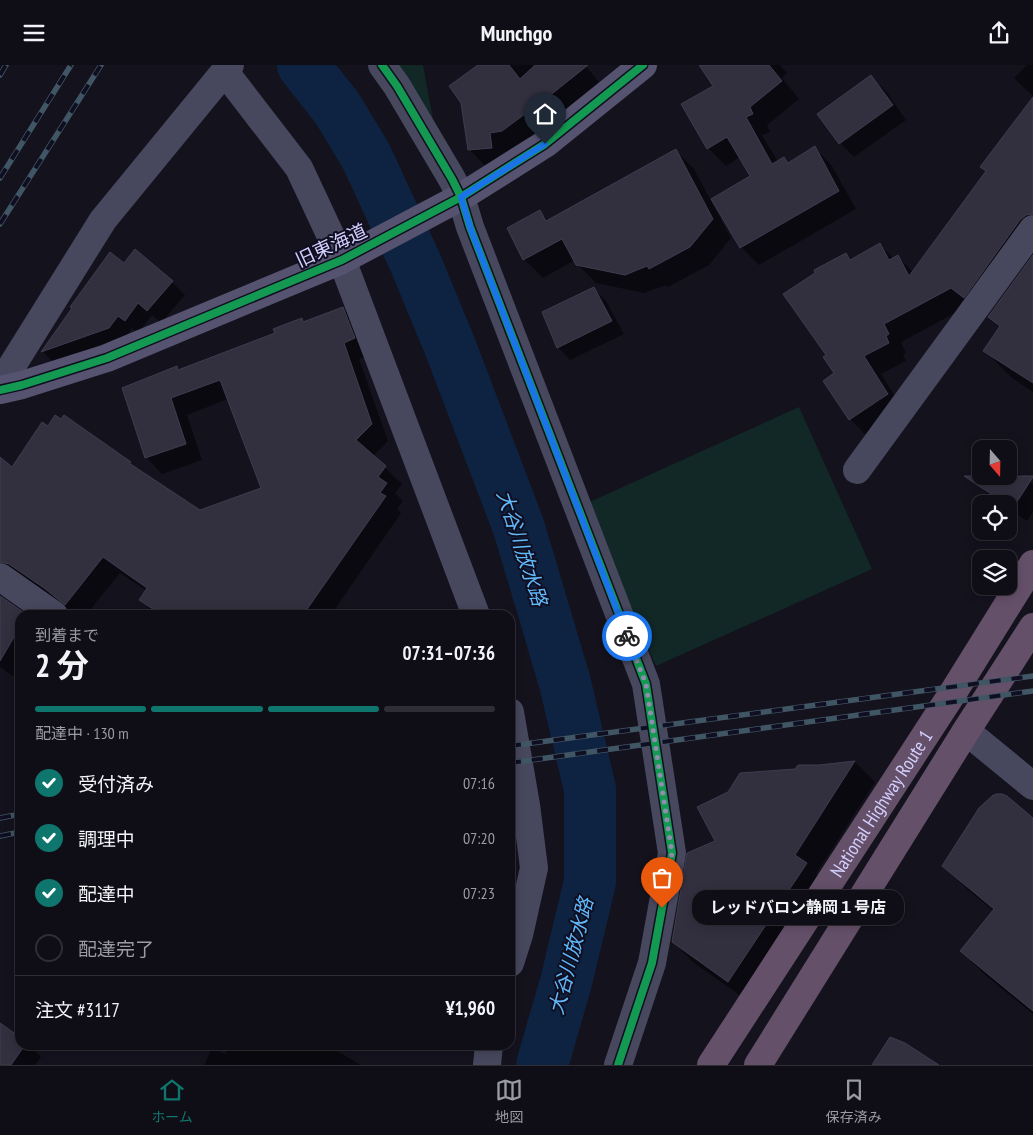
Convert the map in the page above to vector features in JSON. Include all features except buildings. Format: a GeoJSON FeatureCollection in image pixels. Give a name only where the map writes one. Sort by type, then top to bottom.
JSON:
{"type":"FeatureCollection","features":[{"type":"Feature","properties":{"kind":"highway","name":"National Highway Route 1"},"geometry":{"type":"LineString","coordinates":[[711,1065],[954,691],[1033,564]]}},
{"type":"Feature","properties":{"kind":"highway","name":"National Highway Route 1"},"geometry":{"type":"LineString","coordinates":[[758,1065],[1033,627]]}},
{"type":"Feature","properties":{"kind":"street"},"geometry":{"type":"LineString","coordinates":[[382,65],[461,197],[474,237],[646,684],[672,853],[652,963],[618,1065]]}},
{"type":"Feature","properties":{"kind":"street","name":"旧東海道"},"geometry":{"type":"LineString","coordinates":[[0,390],[22,385],[107,358],[342,260],[461,197],[545,144],[643,65]]}},
{"type":"Feature","properties":{"kind":"street"},"geometry":{"type":"LineString","coordinates":[[0,385],[103,219],[228,69],[299,168],[342,260],[474,610]]}},
{"type":"Feature","properties":{"kind":"street"},"geometry":{"type":"LineString","coordinates":[[857,470],[1033,229]]}},
{"type":"Feature","properties":{"kind":"street"},"geometry":{"type":"LineString","coordinates":[[0,577],[47,610]]}},
{"type":"Feature","properties":{"kind":"street"},"geometry":{"type":"LineString","coordinates":[[966,731],[1033,786]]}},
{"type":"Feature","properties":{"kind":"street"},"geometry":{"type":"LineString","coordinates":[[515,741],[534,868],[515,947]]}},
{"type":"Feature","properties":{"kind":"street"},"geometry":{"type":"LineString","coordinates":[[487,1065],[488,1050]]}},
{"type":"Feature","properties":{"kind":"green space"},"geometry":{"type":"Polygon","coordinates":[[[392,65],[423,65],[436,136],[392,65]]]}},
{"type":"Feature","properties":{"kind":"green space"},"geometry":{"type":"Polygon","coordinates":[[[799,407],[872,569],[656,666],[583,505],[799,407]]]}},
{"type":"Feature","properties":{"kind":"waterway","name":"大谷川放水路"},"geometry":{"type":"LineString","coordinates":[[303,65],[337,108],[366,156],[416,264],[451,349],[519,528],[565,683],[590,789],[590,882],[566,982],[542,1065]]}},
{"type":"Feature","properties":{"kind":"railway"},"geometry":{"type":"LineString","coordinates":[[0,75],[6,65]]}},
{"type":"Feature","properties":{"kind":"railway"},"geometry":{"type":"LineString","coordinates":[[0,178],[71,65]]}},
{"type":"Feature","properties":{"kind":"railway"},"geometry":{"type":"LineString","coordinates":[[0,224],[101,65]]}},
{"type":"Feature","properties":{"kind":"railway"},"geometry":{"type":"LineString","coordinates":[[515,745],[1033,676]]}},
{"type":"Feature","properties":{"kind":"railway"},"geometry":{"type":"LineString","coordinates":[[515,762],[1033,691]]}},
{"type":"Feature","properties":{"kind":"railway"},"geometry":{"type":"LineString","coordinates":[[0,818],[15,815]]}},
{"type":"Feature","properties":{"kind":"railway"},"geometry":{"type":"LineString","coordinates":[[0,836],[15,833]]}},
{"type":"Feature","properties":{"kind":"cycle path"},"geometry":{"type":"LineString","coordinates":[[382,65],[397,86],[461,197],[470,227],[646,684],[672,853],[652,963],[618,1065]]}},
{"type":"Feature","properties":{"kind":"cycle path"},"geometry":{"type":"LineString","coordinates":[[0,390],[22,385],[107,358],[342,260],[461,197],[545,144],[643,65]]}},
{"type":"Feature","properties":{"kind":"way so far"},"geometry":{"type":"LineString","coordinates":[[627,636],[646,684],[672,853],[662,908]]}},
{"type":"Feature","properties":{"kind":"place","name":"レッドバロン静岡１号店"},"geometry":{"type":"Point","coordinates":[662,908]}},
{"type":"Feature","properties":{"kind":"route"},"geometry":{"type":"LineString","coordinates":[[545,144],[461,197],[470,227],[627,636]]}}]}
